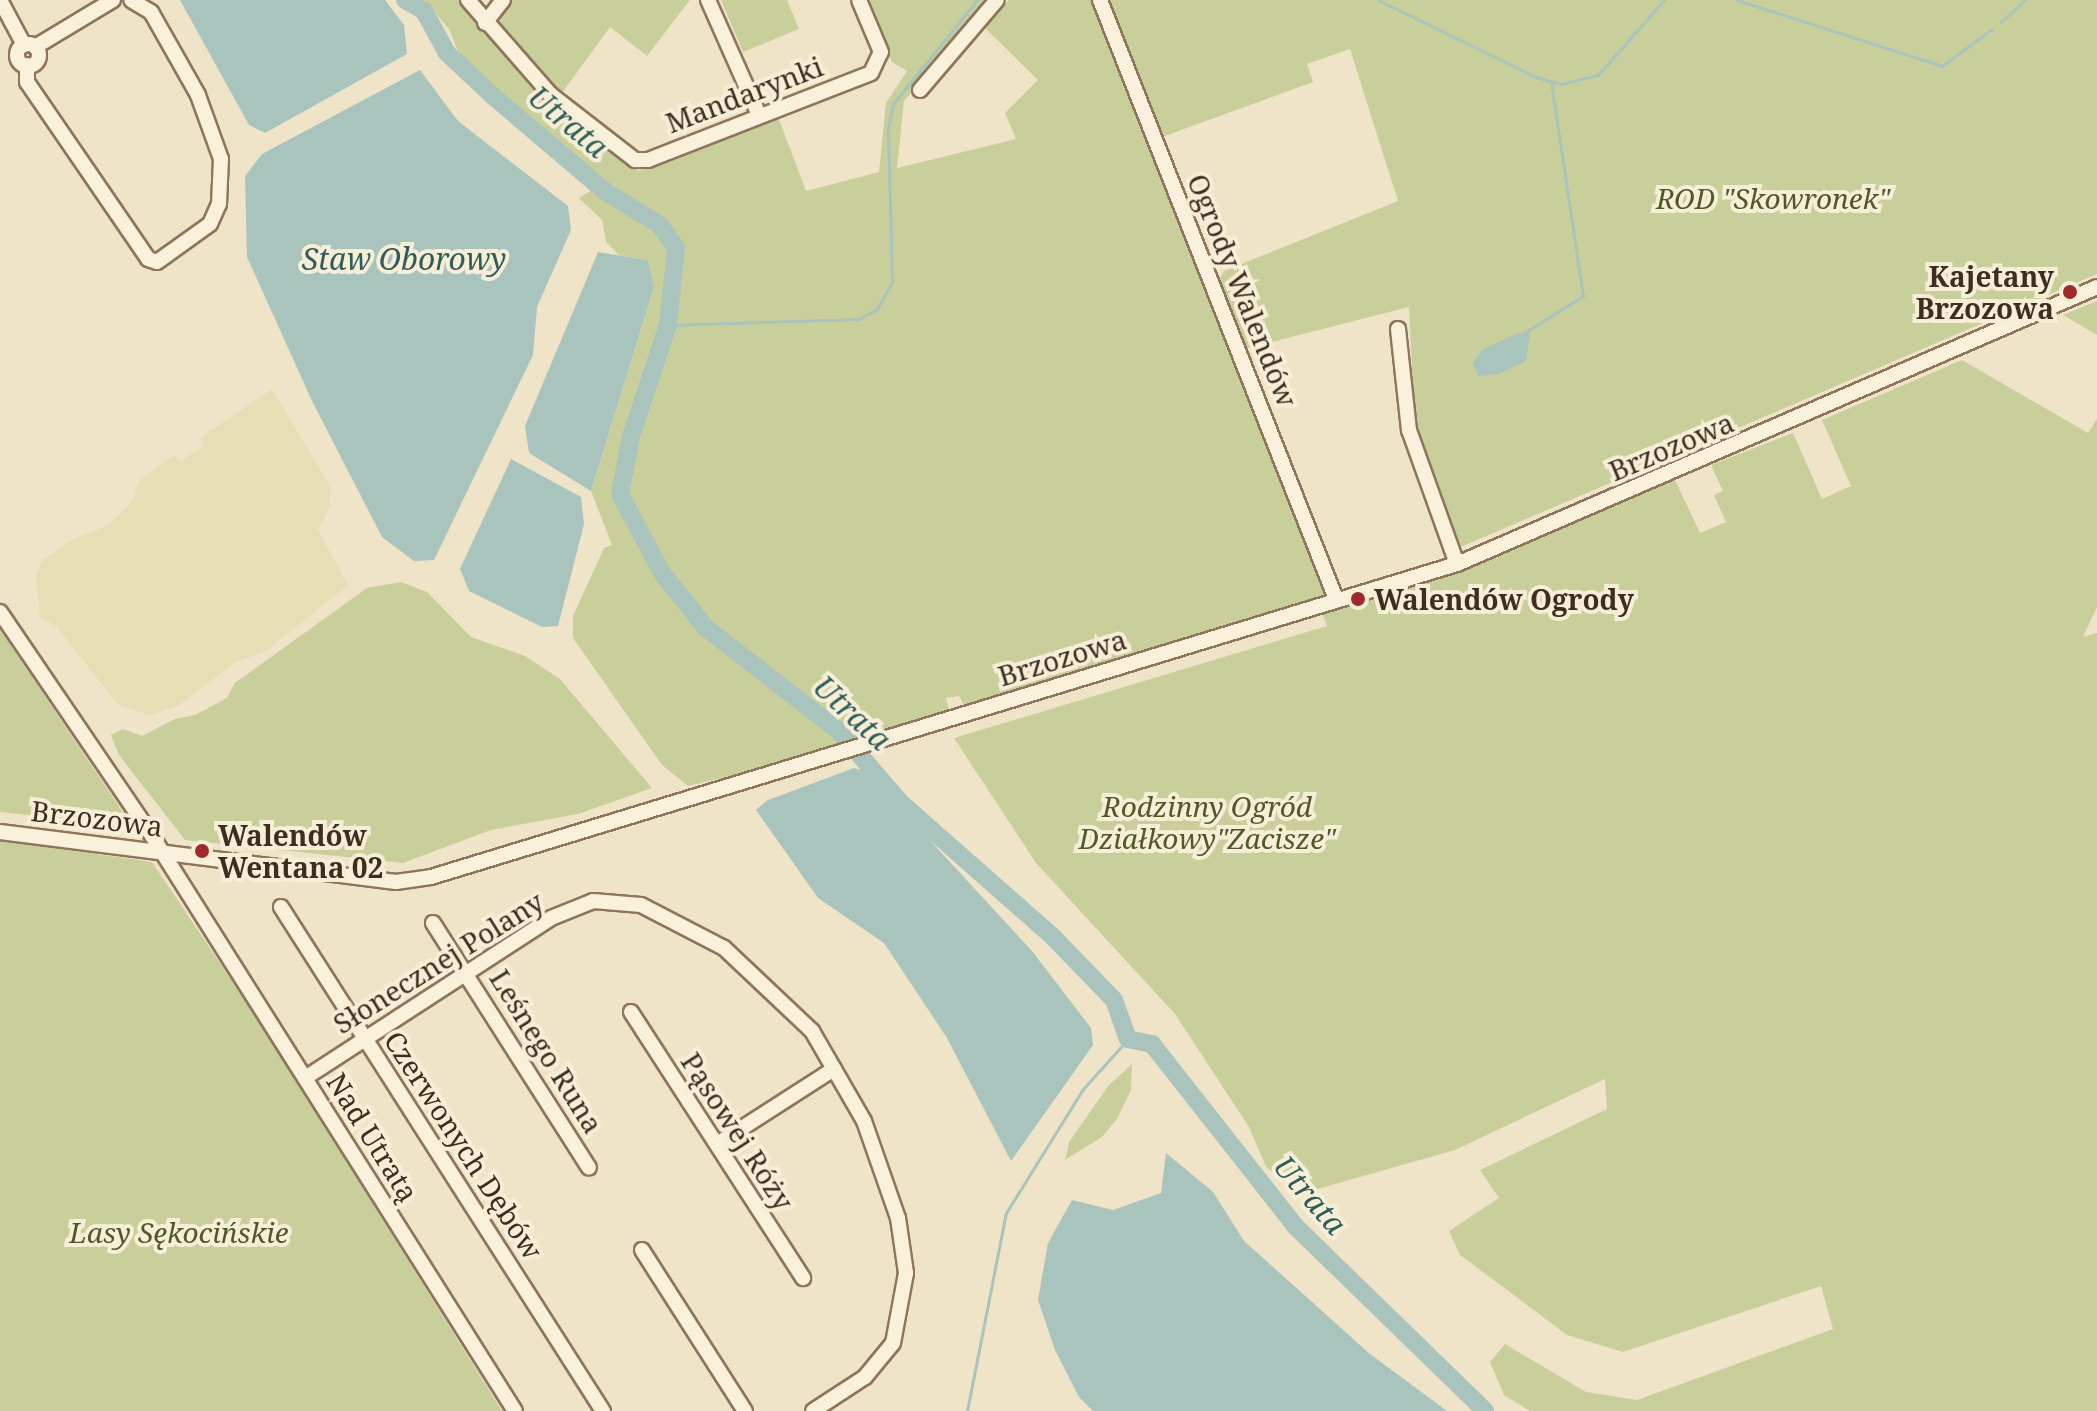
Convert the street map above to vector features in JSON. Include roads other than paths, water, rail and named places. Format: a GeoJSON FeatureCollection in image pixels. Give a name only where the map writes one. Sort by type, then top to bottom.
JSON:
{"type":"FeatureCollection","features":[{"type":"Feature","properties":{"kind":"street"},"geometry":{"type":"LineString","coordinates":[[0,0],[5,20],[30,46]]}},
{"type":"Feature","properties":{"kind":"street"},"geometry":{"type":"LineString","coordinates":[[113,0],[30,46],[18,58],[27,65],[27,82],[148,259],[157,262],[210,224],[219,204],[221,159],[198,95],[151,12],[131,0]]}},
{"type":"Feature","properties":{"kind":"street"},"geometry":{"type":"LineString","coordinates":[[468,0],[485,23],[503,0]]}},
{"type":"Feature","properties":{"kind":"street"},"geometry":{"type":"LineString","coordinates":[[708,0],[759,115]]}},
{"type":"Feature","properties":{"kind":"street","name":"Mandarynki"},"geometry":{"type":"LineString","coordinates":[[485,23],[550,94],[635,160],[648,160],[871,73],[881,52],[859,0]]}},
{"type":"Feature","properties":{"kind":"street"},"geometry":{"type":"LineString","coordinates":[[920,90],[997,0]]}},
{"type":"Feature","properties":{"kind":"street","name":"Ogrody Walendów"},"geometry":{"type":"LineString","coordinates":[[1100,0],[1336,599]]}},
{"type":"Feature","properties":{"kind":"street","name":"Brzozowa"},"geometry":{"type":"LineString","coordinates":[[0,832],[413,881],[1457,564],[2097,287]]}},
{"type":"Feature","properties":{"kind":"street"},"geometry":{"type":"LineString","coordinates":[[1398,329],[1409,430],[1457,564]]}},
{"type":"Feature","properties":{"kind":"street","name":"Nad Utratą"},"geometry":{"type":"LineString","coordinates":[[0,612],[163,852],[515,1411]]}},
{"type":"Feature","properties":{"kind":"street","name":"Słonecznej Polany"},"geometry":{"type":"LineString","coordinates":[[305,1078],[551,918],[593,901],[641,905],[724,948],[812,1031],[864,1121],[885,1176],[906,1273],[897,1330],[885,1359],[813,1411]]}},
{"type":"Feature","properties":{"kind":"street","name":"Czerwonych Dębów"},"geometry":{"type":"LineString","coordinates":[[281,907],[603,1411]]}},
{"type":"Feature","properties":{"kind":"street","name":"Leśnego Runa"},"geometry":{"type":"LineString","coordinates":[[433,923],[589,1168]]}},
{"type":"Feature","properties":{"kind":"street","name":"Pąsowej Róży"},"geometry":{"type":"LineString","coordinates":[[631,1012],[803,1278]]}},
{"type":"Feature","properties":{"kind":"street"},"geometry":{"type":"LineString","coordinates":[[717,1144],[834,1069]]}},
{"type":"Feature","properties":{"kind":"street"},"geometry":{"type":"LineString","coordinates":[[642,1250],[745,1411]]}},
{"type":"Feature","properties":{"kind":"water"},"geometry":{"type":"Polygon","coordinates":[[[180,0],[385,0],[404,25],[407,54],[265,133],[249,125],[180,0]]]}},
{"type":"Feature","properties":{"kind":"water","name":"Staw Oborowy"},"geometry":{"type":"Polygon","coordinates":[[[420,70],[458,121],[568,206],[571,230],[537,307],[533,355],[434,560],[414,561],[382,537],[312,401],[247,257],[245,176],[262,154],[420,70]]]}},
{"type":"Feature","properties":{"kind":"water"},"geometry":{"type":"Polygon","coordinates":[[[598,252],[648,260],[654,287],[591,491],[529,453],[525,426],[598,252]]]}},
{"type":"Feature","properties":{"kind":"water"},"geometry":{"type":"Polygon","coordinates":[[[1518,333],[1530,333],[1526,361],[1498,374],[1478,376],[1473,363],[1482,350],[1518,333]]]}},
{"type":"Feature","properties":{"kind":"water"},"geometry":{"type":"Polygon","coordinates":[[[511,459],[581,497],[584,524],[558,626],[542,627],[469,591],[460,569],[511,459]]]}},
{"type":"Feature","properties":{"kind":"water"},"geometry":{"type":"Polygon","coordinates":[[[854,768],[867,772],[1032,951],[1091,1028],[1093,1045],[1011,1161],[947,1038],[884,943],[818,898],[756,810],[768,800],[854,768]]]}},
{"type":"Feature","properties":{"kind":"water"},"geometry":{"type":"Polygon","coordinates":[[[1166,1153],[1213,1192],[1244,1241],[1370,1354],[1447,1411],[1093,1411],[1079,1397],[1055,1350],[1038,1300],[1048,1243],[1072,1200],[1113,1210],[1161,1193],[1166,1153]]]}},
{"type":"Feature","properties":{"kind":"waterway","name":"Utrata"},"geometry":{"type":"LineString","coordinates":[[405,0],[424,11],[447,53],[494,97],[606,192],[660,225],[676,248],[668,325],[631,436],[620,494],[662,573],[706,628],[840,732],[900,802],[1054,938],[1114,1000],[1128,1039],[1152,1044],[1295,1226],[1485,1411]]}},
{"type":"Feature","properties":{"kind":"waterway"},"geometry":{"type":"LineString","coordinates":[[668,325],[859,319],[877,309],[892,282],[888,128],[893,104],[977,0]]}},
{"type":"Feature","properties":{"kind":"waterway"},"geometry":{"type":"LineString","coordinates":[[1378,0],[1536,77],[1561,84],[1598,75],[1664,0]]}},
{"type":"Feature","properties":{"kind":"waterway"},"geometry":{"type":"LineString","coordinates":[[1737,0],[1942,66],[1992,29]]}},
{"type":"Feature","properties":{"kind":"waterway"},"geometry":{"type":"LineString","coordinates":[[2001,22],[2025,0]]}},
{"type":"Feature","properties":{"kind":"waterway"},"geometry":{"type":"LineString","coordinates":[[1524,333],[1583,296],[1551,82]]}},
{"type":"Feature","properties":{"kind":"waterway"},"geometry":{"type":"LineString","coordinates":[[967,1411],[1006,1213],[1083,1089],[1128,1039]]}},
{"type":"Feature","properties":{"kind":"place","name":"Kajetany Brzozowa"},"geometry":{"type":"Point","coordinates":[2070,292]}},
{"type":"Feature","properties":{"kind":"place","name":"Walendów Ogrody"},"geometry":{"type":"Point","coordinates":[1358,599]}},
{"type":"Feature","properties":{"kind":"place","name":"Walendów Wentana 02"},"geometry":{"type":"Point","coordinates":[202,851]}},
{"type":"Feature","properties":{"kind":"park label","name":"ROD \"Skowronek\""},"geometry":{"type":"Point","coordinates":[1773,198]}},
{"type":"Feature","properties":{"kind":"park label","name":"Rodzinny Ogród Działkowy\"Zacisze\""},"geometry":{"type":"Point","coordinates":[1207,822]}},
{"type":"Feature","properties":{"kind":"park label","name":"Lasy Sękocińskie"},"geometry":{"type":"Point","coordinates":[179,1232]}}]}
